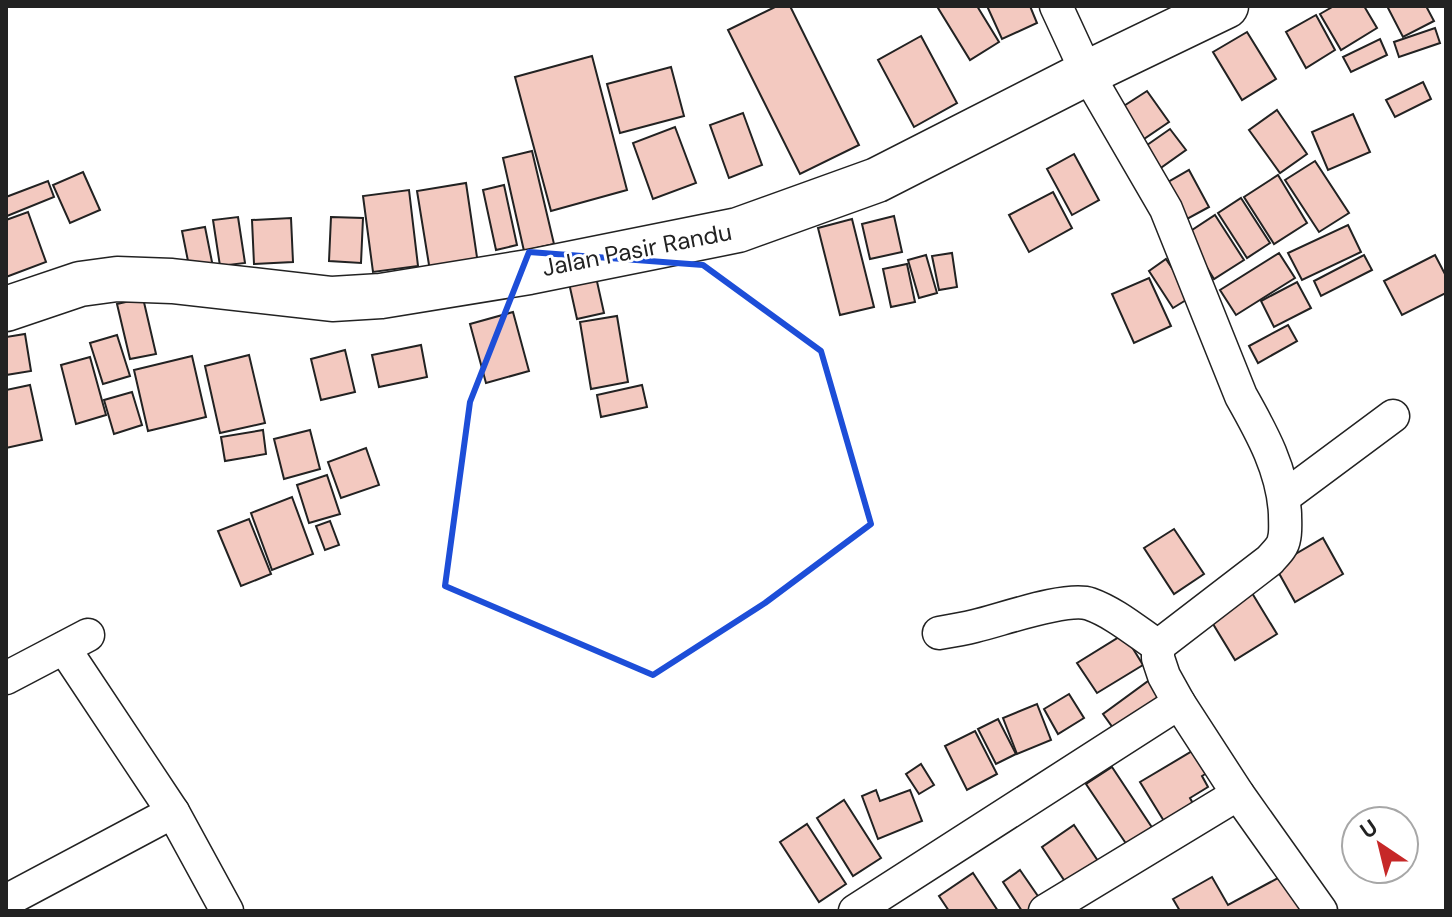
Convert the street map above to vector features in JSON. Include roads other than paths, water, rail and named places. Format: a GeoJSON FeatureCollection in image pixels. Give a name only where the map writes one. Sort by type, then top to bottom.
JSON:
{"type":"FeatureCollection","features":[{"type":"Feature","properties":{"kind":"street"},"geometry":{"type":"LineString","coordinates":[[1056,6],[1087,73],[1166,209],[1241,396],[1258,425],[1278,473],[1284,497],[1284,540],[1270,560],[1158,646]]}},
{"type":"Feature","properties":{"kind":"street","name":"Jalan Pasir Randu"},"geometry":{"type":"LineString","coordinates":[[6,309],[80,284],[117,279],[172,281],[332,299],[381,296],[529,272],[738,230],[877,180],[1226,6]]}},
{"type":"Feature","properties":{"kind":"street"},"geometry":{"type":"LineString","coordinates":[[1284,497],[1393,416]]}},
{"type":"Feature","properties":{"kind":"street"},"geometry":{"type":"LineString","coordinates":[[939,633],[1037,610],[1087,603],[1110,614],[1158,646]]}},
{"type":"Feature","properties":{"kind":"street"},"geometry":{"type":"LineString","coordinates":[[6,678],[76,641],[227,911]]}},
{"type":"Feature","properties":{"kind":"street"},"geometry":{"type":"LineString","coordinates":[[1158,646],[1164,676],[1179,703],[1238,794],[1321,911]]}},
{"type":"Feature","properties":{"kind":"street"},"geometry":{"type":"LineString","coordinates":[[855,911],[1179,703]]}},
{"type":"Feature","properties":{"kind":"street"},"geometry":{"type":"LineString","coordinates":[[1045,911],[1238,794]]}},
{"type":"Feature","properties":{"kind":"street"},"geometry":{"type":"LineString","coordinates":[[6,901],[173,812]]}}]}
